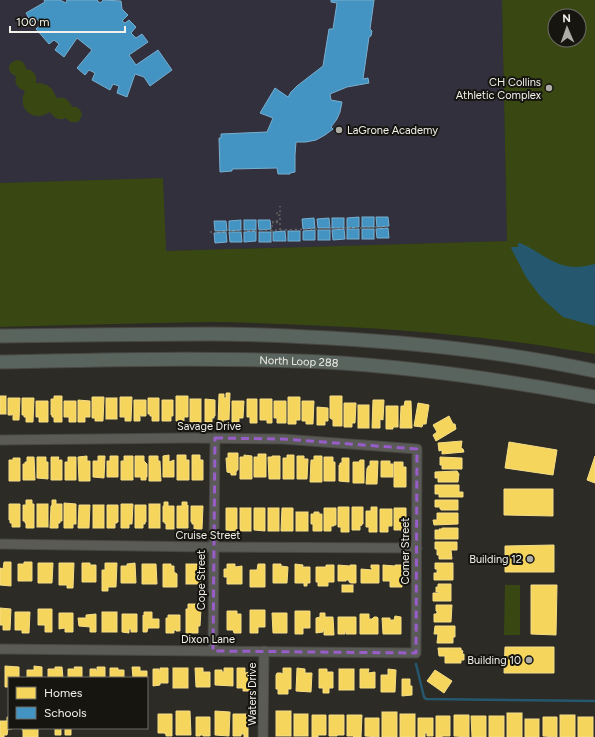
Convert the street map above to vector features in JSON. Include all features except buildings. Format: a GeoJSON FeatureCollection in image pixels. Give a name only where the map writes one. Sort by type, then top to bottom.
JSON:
{"type":"FeatureCollection","features":[{"type":"Feature","properties":{"kind":"highway"},"geometry":{"type":"LineString","coordinates":[[0,336],[212,334],[360,340],[468,350],[548,362],[595,371]]}},
{"type":"Feature","properties":{"kind":"highway","name":"North Loop 288"},"geometry":{"type":"LineString","coordinates":[[0,362],[224,359],[324,362],[419,370],[493,380],[595,397]]}},
{"type":"Feature","properties":{"kind":"highway"},"geometry":{"type":"LineString","coordinates":[[545,388],[595,402]]}},
{"type":"Feature","properties":{"kind":"street","name":"Savage Drive"},"geometry":{"type":"LineString","coordinates":[[0,440],[189,438],[283,439],[417,449]]}},
{"type":"Feature","properties":{"kind":"street","name":"Cope Street"},"geometry":{"type":"LineString","coordinates":[[213,651],[215,438]]}},
{"type":"Feature","properties":{"kind":"street","name":"Comer Street"},"geometry":{"type":"LineString","coordinates":[[416,653],[417,449]]}},
{"type":"Feature","properties":{"kind":"street","name":"Cruise Street"},"geometry":{"type":"LineString","coordinates":[[0,544],[417,548]]}},
{"type":"Feature","properties":{"kind":"street","name":"Dixon Lane"},"geometry":{"type":"LineString","coordinates":[[0,649],[416,653]]}},
{"type":"Feature","properties":{"kind":"street","name":"Waters Drive"},"geometry":{"type":"LineString","coordinates":[[263,737],[264,651]]}},
{"type":"Feature","properties":{"kind":"path"},"geometry":{"type":"LineString","coordinates":[[280,206],[280,213],[277,213],[277,216],[280,216],[280,221],[273,221],[274,223],[280,222],[280,230]]}},
{"type":"Feature","properties":{"kind":"path"},"geometry":{"type":"LineString","coordinates":[[272,225],[272,235]]}},
{"type":"Feature","properties":{"kind":"path"},"geometry":{"type":"LineString","coordinates":[[210,232],[388,227]]}},
{"type":"Feature","properties":{"kind":"highlighted area"},"geometry":{"type":"Polygon","coordinates":[[[215,438],[283,439],[417,449],[416,653],[213,651],[215,438]]]}},
{"type":"Feature","properties":{"kind":"shaded area","name":"LaGrone Academy"},"geometry":{"type":"Polygon","coordinates":[[[0,0],[502,0],[507,241],[165,251],[163,178],[0,183],[0,0]]]}},
{"type":"Feature","properties":{"kind":"green space"},"geometry":{"type":"Polygon","coordinates":[[[502,0],[595,0],[595,354],[487,338],[379,329],[306,325],[209,322],[0,327],[0,183],[163,178],[166,251],[507,241],[502,0]]]}},
{"type":"Feature","properties":{"kind":"green space"},"geometry":{"type":"Polygon","coordinates":[[[18,60],[24,63],[26,69],[31,70],[34,73],[36,83],[49,87],[54,91],[56,98],[61,97],[66,99],[72,107],[76,107],[80,110],[82,115],[79,121],[72,122],[66,118],[57,118],[50,112],[38,116],[28,112],[23,103],[25,91],[17,85],[15,81],[16,76],[9,70],[10,65],[14,61],[18,60]]]}},
{"type":"Feature","properties":{"kind":"green space"},"geometry":{"type":"Polygon","coordinates":[[[505,585],[520,585],[520,635],[504,635],[505,585]]]}},
{"type":"Feature","properties":{"kind":"water"},"geometry":{"type":"Polygon","coordinates":[[[518,243],[527,246],[554,262],[568,266],[576,267],[595,264],[595,326],[563,317],[540,296],[526,277],[511,248],[518,247],[518,243]]]}},
{"type":"Feature","properties":{"kind":"waterway"},"geometry":{"type":"LineString","coordinates":[[416,664],[424,697],[426,699],[595,701]]}},
{"type":"Feature","properties":{"kind":"place","name":"CH Collins Athletic Complex"},"geometry":{"type":"Point","coordinates":[549,88]}},
{"type":"Feature","properties":{"kind":"place","name":"LaGrone Academy"},"geometry":{"type":"Point","coordinates":[339,130]}},
{"type":"Feature","properties":{"kind":"place","name":"Building 12"},"geometry":{"type":"Point","coordinates":[530,559]}},
{"type":"Feature","properties":{"kind":"place","name":"Building 10"},"geometry":{"type":"Point","coordinates":[529,660]}}]}
